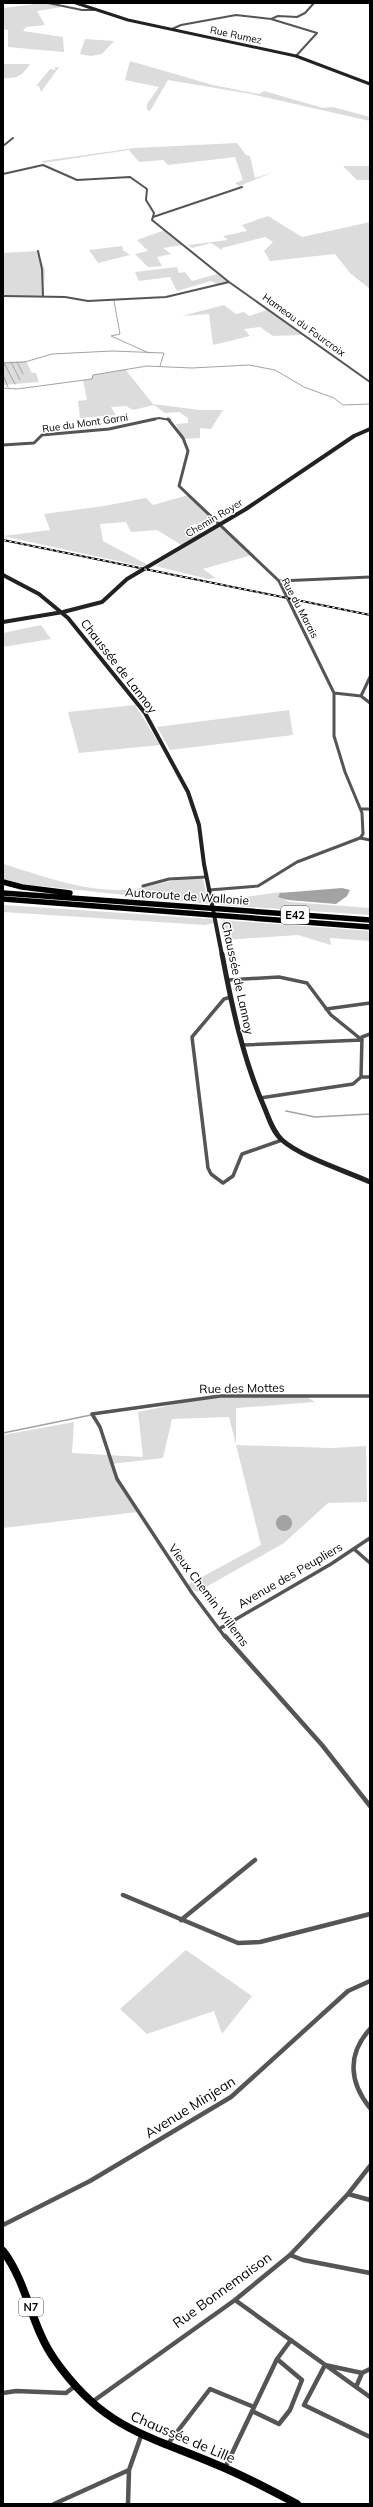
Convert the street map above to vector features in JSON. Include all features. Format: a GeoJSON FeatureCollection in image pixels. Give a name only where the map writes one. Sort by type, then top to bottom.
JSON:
{"type":"FeatureCollection","features":[{"type":"Feature","properties":{"kind":"highway"},"geometry":{"type":"LineString","coordinates":[[3,882],[22,887],[99,897],[120,902]]}},
{"type":"Feature","properties":{"kind":"highway","name":"Autoroute de Wallonie"},"geometry":{"type":"LineString","coordinates":[[3,893],[120,902],[206,911]]}},
{"type":"Feature","properties":{"kind":"highway","name":"Autoroute de Wallonie"},"geometry":{"type":"LineString","coordinates":[[4,901],[370,920]]}},
{"type":"Feature","properties":{"kind":"highway","name":"Autoroute de Wallonie"},"geometry":{"type":"LineString","coordinates":[[222,912],[370,927]]}},
{"type":"Feature","properties":{"kind":"main road","name":"Rue Rumez"},"geometry":{"type":"LineString","coordinates":[[76,3],[94,10],[141,23],[296,56],[370,84]]}},
{"type":"Feature","properties":{"kind":"main road","name":"Chemin Royer"},"geometry":{"type":"LineString","coordinates":[[3,622],[63,612],[102,602],[111,596],[127,579],[246,509],[330,451],[354,436],[370,429]]}},
{"type":"Feature","properties":{"kind":"main road","name":"Chaussée de Lannoy"},"geometry":{"type":"LineString","coordinates":[[3,575],[39,594],[63,612],[145,713],[196,813],[206,877],[231,997],[243,1045],[260,1098],[273,1128],[282,1140],[298,1150],[370,1182]]}},
{"type":"Feature","properties":{"kind":"main road","name":"Chaussée de Lille"},"geometry":{"type":"LineString","coordinates":[[3,2251],[12,2261],[24,2283],[45,2345],[76,2386],[92,2402],[112,2419],[141,2436],[225,2468],[297,2504]]}},
{"type":"Feature","properties":{"kind":"street","name":"Rue Rumez"},"geometry":{"type":"LineString","coordinates":[[48,3],[85,10],[94,10]]}},
{"type":"Feature","properties":{"kind":"street","name":"Rue Rumez"},"geometry":{"type":"LineString","coordinates":[[271,19],[278,16],[300,16],[314,3]]}},
{"type":"Feature","properties":{"kind":"street"},"geometry":{"type":"LineString","coordinates":[[85,10],[89,8]]}},
{"type":"Feature","properties":{"kind":"street","name":"Rue Rumez"},"geometry":{"type":"LineString","coordinates":[[172,29],[181,25],[236,14],[271,19],[317,33],[296,56]]}},
{"type":"Feature","properties":{"kind":"street"},"geometry":{"type":"LineString","coordinates":[[3,146],[13,138]]}},
{"type":"Feature","properties":{"kind":"street","name":"Hameau du Fourcroix"},"geometry":{"type":"LineString","coordinates":[[3,174],[45,165],[77,180],[130,177],[147,189],[146,200],[154,213],[152,220],[199,256],[229,282],[370,382]]}},
{"type":"Feature","properties":{"kind":"street"},"geometry":{"type":"LineString","coordinates":[[153,217],[242,187]]}},
{"type":"Feature","properties":{"kind":"street"},"geometry":{"type":"LineString","coordinates":[[38,251],[42,270],[43,296]]}},
{"type":"Feature","properties":{"kind":"street"},"geometry":{"type":"LineString","coordinates":[[3,296],[43,296],[88,301],[166,297],[229,282]]}},
{"type":"Feature","properties":{"kind":"street","name":"Rue du Mont Garni"},"geometry":{"type":"LineString","coordinates":[[3,445],[30,444],[42,435],[109,429],[148,421],[169,419],[187,445],[190,456],[179,486],[219,524]]}},
{"type":"Feature","properties":{"kind":"street","name":"Rue du Marais"},"geometry":{"type":"LineString","coordinates":[[219,524],[279,581],[334,693]]}},
{"type":"Feature","properties":{"kind":"street"},"geometry":{"type":"LineString","coordinates":[[279,581],[370,577]]}},
{"type":"Feature","properties":{"kind":"street"},"geometry":{"type":"LineString","coordinates":[[361,696],[365,683],[370,677]]}},
{"type":"Feature","properties":{"kind":"street"},"geometry":{"type":"LineString","coordinates":[[360,838],[364,831],[361,809],[344,772],[334,736],[334,693],[361,696],[370,703]]}},
{"type":"Feature","properties":{"kind":"street"},"geometry":{"type":"LineString","coordinates":[[361,809],[370,809]]}},
{"type":"Feature","properties":{"kind":"street"},"geometry":{"type":"LineString","coordinates":[[209,890],[258,886],[297,862],[360,838],[370,840]]}},
{"type":"Feature","properties":{"kind":"street"},"geometry":{"type":"LineString","coordinates":[[143,886],[169,880],[206,877]]}},
{"type":"Feature","properties":{"kind":"street"},"geometry":{"type":"LineString","coordinates":[[228,980],[287,978],[300,980],[312,987],[326,1009],[362,1040]]}},
{"type":"Feature","properties":{"kind":"street"},"geometry":{"type":"LineString","coordinates":[[231,997],[224,999],[192,1037],[208,1168],[211,1174],[223,1183],[234,1176],[242,1154],[282,1140]]}},
{"type":"Feature","properties":{"kind":"street"},"geometry":{"type":"LineString","coordinates":[[326,1009],[370,1003]]}},
{"type":"Feature","properties":{"kind":"street"},"geometry":{"type":"LineString","coordinates":[[361,1077],[362,1037],[370,1034]]}},
{"type":"Feature","properties":{"kind":"street"},"geometry":{"type":"LineString","coordinates":[[243,1045],[362,1040]]}},
{"type":"Feature","properties":{"kind":"street"},"geometry":{"type":"LineString","coordinates":[[260,1098],[353,1084],[361,1077],[370,1077]]}},
{"type":"Feature","properties":{"kind":"street","name":"Rue des Mottes"},"geometry":{"type":"LineString","coordinates":[[92,1414],[220,1396],[370,1396]]}},
{"type":"Feature","properties":{"kind":"street","name":"Vieux Chemin Willems"},"geometry":{"type":"LineString","coordinates":[[92,1414],[100,1427],[117,1480],[219,1629],[322,1744],[370,1806]]}},
{"type":"Feature","properties":{"kind":"street","name":"Avenue des Peupliers"},"geometry":{"type":"LineString","coordinates":[[219,1629],[370,1538]]}},
{"type":"Feature","properties":{"kind":"street"},"geometry":{"type":"LineString","coordinates":[[354,1549],[370,1563]]}},
{"type":"Feature","properties":{"kind":"street"},"geometry":{"type":"LineString","coordinates":[[182,1920],[255,1860]]}},
{"type":"Feature","properties":{"kind":"street"},"geometry":{"type":"LineString","coordinates":[[123,1895],[229,1941],[260,1942],[370,1914]]}},
{"type":"Feature","properties":{"kind":"street","name":"Avenue Minjean"},"geometry":{"type":"LineString","coordinates":[[3,2225],[90,2181],[231,2096],[249,2083],[348,1991],[370,1981]]}},
{"type":"Feature","properties":{"kind":"street"},"geometry":{"type":"LineString","coordinates":[[369,2030],[358,2044],[351,2068],[358,2092],[370,2108]]}},
{"type":"Feature","properties":{"kind":"street","name":"Rue Bonnemaison"},"geometry":{"type":"LineString","coordinates":[[92,2402],[178,2338],[235,2300],[290,2255],[348,2194],[370,2166]]}},
{"type":"Feature","properties":{"kind":"street"},"geometry":{"type":"LineString","coordinates":[[348,2194],[370,2200]]}},
{"type":"Feature","properties":{"kind":"street"},"geometry":{"type":"LineString","coordinates":[[290,2255],[303,2260],[370,2273]]}},
{"type":"Feature","properties":{"kind":"street"},"geometry":{"type":"LineString","coordinates":[[235,2300],[370,2397]]}},
{"type":"Feature","properties":{"kind":"street"},"geometry":{"type":"LineString","coordinates":[[225,2468],[277,2359],[291,2340]]}},
{"type":"Feature","properties":{"kind":"street"},"geometry":{"type":"LineString","coordinates":[[166,2446],[210,2389],[253,2409],[279,2424],[284,2420],[297,2396],[302,2380],[277,2359]]}},
{"type":"Feature","properties":{"kind":"street"},"geometry":{"type":"LineString","coordinates":[[325,2365],[362,2373],[370,2369]]}},
{"type":"Feature","properties":{"kind":"street"},"geometry":{"type":"LineString","coordinates":[[325,2365],[304,2405],[370,2437]]}},
{"type":"Feature","properties":{"kind":"street"},"geometry":{"type":"LineString","coordinates":[[356,2388],[362,2373]]}},
{"type":"Feature","properties":{"kind":"street"},"geometry":{"type":"LineString","coordinates":[[3,2393],[16,2391],[66,2393],[76,2386]]}},
{"type":"Feature","properties":{"kind":"street"},"geometry":{"type":"LineString","coordinates":[[128,2504],[129,2470],[141,2436]]}},
{"type":"Feature","properties":{"kind":"street"},"geometry":{"type":"LineString","coordinates":[[54,2504],[129,2470]]}},
{"type":"Feature","properties":{"kind":"shaded area"},"geometry":{"type":"Polygon","coordinates":[[[43,3],[62,7],[37,11],[45,25],[26,27],[23,31],[63,37],[64,52],[8,47],[8,30],[3,29],[3,8],[43,3]]]}},
{"type":"Feature","properties":{"kind":"shaded area"},"geometry":{"type":"Polygon","coordinates":[[[85,39],[114,41],[102,54],[91,56],[80,54],[85,39]]]}},
{"type":"Feature","properties":{"kind":"shaded area"},"geometry":{"type":"Polygon","coordinates":[[[130,61],[213,85],[259,94],[264,91],[323,108],[333,107],[370,117],[370,121],[251,94],[168,80],[150,111],[147,110],[147,104],[159,87],[125,80],[130,61]]]}},
{"type":"Feature","properties":{"kind":"shaded area"},"geometry":{"type":"Polygon","coordinates":[[[3,64],[30,64],[19,76],[3,78],[3,64]]]}},
{"type":"Feature","properties":{"kind":"shaded area"},"geometry":{"type":"Polygon","coordinates":[[[55,67],[59,67],[41,92],[39,86],[36,86],[50,69],[55,70],[55,67]]]}},
{"type":"Feature","properties":{"kind":"shaded area"},"geometry":{"type":"Polygon","coordinates":[[[237,143],[246,155],[250,156],[255,178],[274,172],[239,186],[235,183],[243,180],[235,157],[168,165],[163,160],[139,162],[129,150],[43,163],[42,161],[135,148],[237,143]]]}},
{"type":"Feature","properties":{"kind":"shaded area"},"geometry":{"type":"Polygon","coordinates":[[[343,166],[370,166],[370,180],[357,180],[343,166]]]}},
{"type":"Feature","properties":{"kind":"shaded area"},"geometry":{"type":"Polygon","coordinates":[[[268,216],[302,237],[370,222],[370,289],[350,273],[335,254],[270,261],[264,251],[273,242],[265,237],[222,248],[222,250],[211,243],[192,248],[188,245],[228,240],[223,236],[247,231],[242,225],[268,216]]]}},
{"type":"Feature","properties":{"kind":"shaded area"},"geometry":{"type":"Polygon","coordinates":[[[165,230],[183,245],[163,248],[171,254],[157,257],[162,266],[148,267],[135,254],[148,251],[137,240],[165,230]]]}},
{"type":"Feature","properties":{"kind":"shaded area"},"geometry":{"type":"Polygon","coordinates":[[[122,246],[123,250],[130,255],[98,263],[89,250],[122,246]]]}},
{"type":"Feature","properties":{"kind":"shaded area"},"geometry":{"type":"Polygon","coordinates":[[[38,251],[45,270],[43,296],[3,296],[3,253],[38,251]]]}},
{"type":"Feature","properties":{"kind":"shaded area"},"geometry":{"type":"Polygon","coordinates":[[[177,267],[179,273],[185,272],[192,281],[217,274],[228,281],[218,285],[211,281],[177,291],[170,277],[139,281],[135,272],[177,267]]]}},
{"type":"Feature","properties":{"kind":"shaded area"},"geometry":{"type":"Polygon","coordinates":[[[224,305],[236,314],[244,312],[249,316],[267,310],[302,335],[273,336],[260,327],[244,329],[250,336],[213,345],[209,314],[182,316],[224,305]]]}},
{"type":"Feature","properties":{"kind":"shaded area"},"geometry":{"type":"Polygon","coordinates":[[[26,361],[32,373],[36,373],[39,382],[3,385],[3,362],[26,361]]]}},
{"type":"Feature","properties":{"kind":"shaded area"},"geometry":{"type":"Polygon","coordinates":[[[125,369],[153,404],[200,410],[223,410],[211,429],[200,428],[200,438],[183,439],[176,424],[188,423],[188,418],[179,412],[165,413],[154,405],[133,410],[126,406],[111,407],[116,415],[80,418],[78,401],[87,400],[83,380],[91,379],[93,375],[125,369]]]}},
{"type":"Feature","properties":{"kind":"shaded area"},"geometry":{"type":"Polygon","coordinates":[[[188,495],[214,519],[189,526],[202,534],[183,546],[157,530],[131,532],[126,522],[100,524],[103,541],[148,565],[145,567],[3,536],[50,530],[44,514],[104,506],[146,498],[153,505],[188,495]]]}},
{"type":"Feature","properties":{"kind":"shaded area"},"geometry":{"type":"Polygon","coordinates":[[[220,525],[252,555],[203,569],[216,578],[208,579],[155,566],[220,525]]]}},
{"type":"Feature","properties":{"kind":"shaded area"},"geometry":{"type":"Polygon","coordinates":[[[41,625],[51,639],[3,647],[3,633],[41,625]]]}},
{"type":"Feature","properties":{"kind":"shaded area"},"geometry":{"type":"Polygon","coordinates":[[[135,705],[160,745],[79,753],[68,712],[135,705]]]}},
{"type":"Feature","properties":{"kind":"shaded area"},"geometry":{"type":"Polygon","coordinates":[[[289,710],[293,735],[170,750],[157,727],[289,710]]]}},
{"type":"Feature","properties":{"kind":"shaded area"},"geometry":{"type":"Polygon","coordinates":[[[3,859],[4,864],[35,874],[84,887],[101,889],[134,889],[177,880],[194,878],[203,879],[209,904],[22,884],[3,879],[3,859]]]}},
{"type":"Feature","properties":{"kind":"shaded area"},"geometry":{"type":"Polygon","coordinates":[[[342,888],[350,890],[347,896],[336,904],[288,900],[278,897],[280,893],[342,888]]]}},
{"type":"Feature","properties":{"kind":"shaded area"},"geometry":{"type":"Polygon","coordinates":[[[281,892],[286,901],[370,908],[370,915],[220,905],[223,900],[281,892]]]}},
{"type":"Feature","properties":{"kind":"shaded area"},"geometry":{"type":"Polygon","coordinates":[[[4,905],[212,919],[214,923],[205,925],[3,912],[4,905]]]}},
{"type":"Feature","properties":{"kind":"shaded area"},"geometry":{"type":"Polygon","coordinates":[[[223,920],[370,931],[370,941],[330,938],[331,945],[298,935],[224,940],[220,924],[223,920]]]}},
{"type":"Feature","properties":{"kind":"shaded area"},"geometry":{"type":"Polygon","coordinates":[[[210,1397],[307,1397],[315,1402],[236,1408],[236,1445],[229,1417],[172,1419],[163,1458],[111,1464],[138,1512],[3,1528],[3,1435],[74,1422],[72,1453],[143,1457],[138,1412],[210,1397]]]}},
{"type":"Feature","properties":{"kind":"shaded area"},"geometry":{"type":"Polygon","coordinates":[[[236,1445],[332,1448],[366,1446],[367,1502],[328,1503],[284,1543],[197,1592],[187,1585],[261,1545],[236,1445]]]}},
{"type":"Feature","properties":{"kind":"shaded area"},"geometry":{"type":"Polygon","coordinates":[[[284,1515],[290,1517],[292,1523],[290,1529],[284,1531],[278,1529],[276,1523],[278,1517],[284,1515]]]}},
{"type":"Feature","properties":{"kind":"shaded area"},"geometry":{"type":"Polygon","coordinates":[[[186,1950],[252,1996],[222,2034],[214,2011],[147,2034],[120,2009],[186,1950]]]}},
{"type":"Feature","properties":{"kind":"waterway"},"geometry":{"type":"LineString","coordinates":[[114,301],[120,334],[111,336],[148,352]]}},
{"type":"Feature","properties":{"kind":"waterway"},"geometry":{"type":"LineString","coordinates":[[17,362],[25,362],[52,354],[112,351],[148,352]]}},
{"type":"Feature","properties":{"kind":"waterway"},"geometry":{"type":"LineString","coordinates":[[148,352],[164,353],[160,366]]}},
{"type":"Feature","properties":{"kind":"waterway"},"geometry":{"type":"LineString","coordinates":[[11,363],[17,362]]}},
{"type":"Feature","properties":{"kind":"waterway"},"geometry":{"type":"LineString","coordinates":[[17,362],[23,374]]}},
{"type":"Feature","properties":{"kind":"waterway"},"geometry":{"type":"LineString","coordinates":[[3,363],[11,363]]}},
{"type":"Feature","properties":{"kind":"waterway"},"geometry":{"type":"LineString","coordinates":[[4,363],[15,384]]}},
{"type":"Feature","properties":{"kind":"waterway"},"geometry":{"type":"LineString","coordinates":[[11,363],[20,380]]}},
{"type":"Feature","properties":{"kind":"waterway"},"geometry":{"type":"LineString","coordinates":[[3,388],[17,389],[92,379],[93,375],[147,366],[192,368],[249,365],[275,370],[304,387],[334,398],[343,405],[370,404]]}},
{"type":"Feature","properties":{"kind":"waterway"},"geometry":{"type":"LineString","coordinates":[[3,375],[8,387]]}},
{"type":"Feature","properties":{"kind":"waterway"},"geometry":{"type":"LineString","coordinates":[[286,1111],[315,1117],[370,1114]]}},
{"type":"Feature","properties":{"kind":"waterway"},"geometry":{"type":"LineString","coordinates":[[3,1433],[91,1415]]}},
{"type":"Feature","properties":{"kind":"railway"},"geometry":{"type":"LineString","coordinates":[[3,540],[370,615]]}}]}
